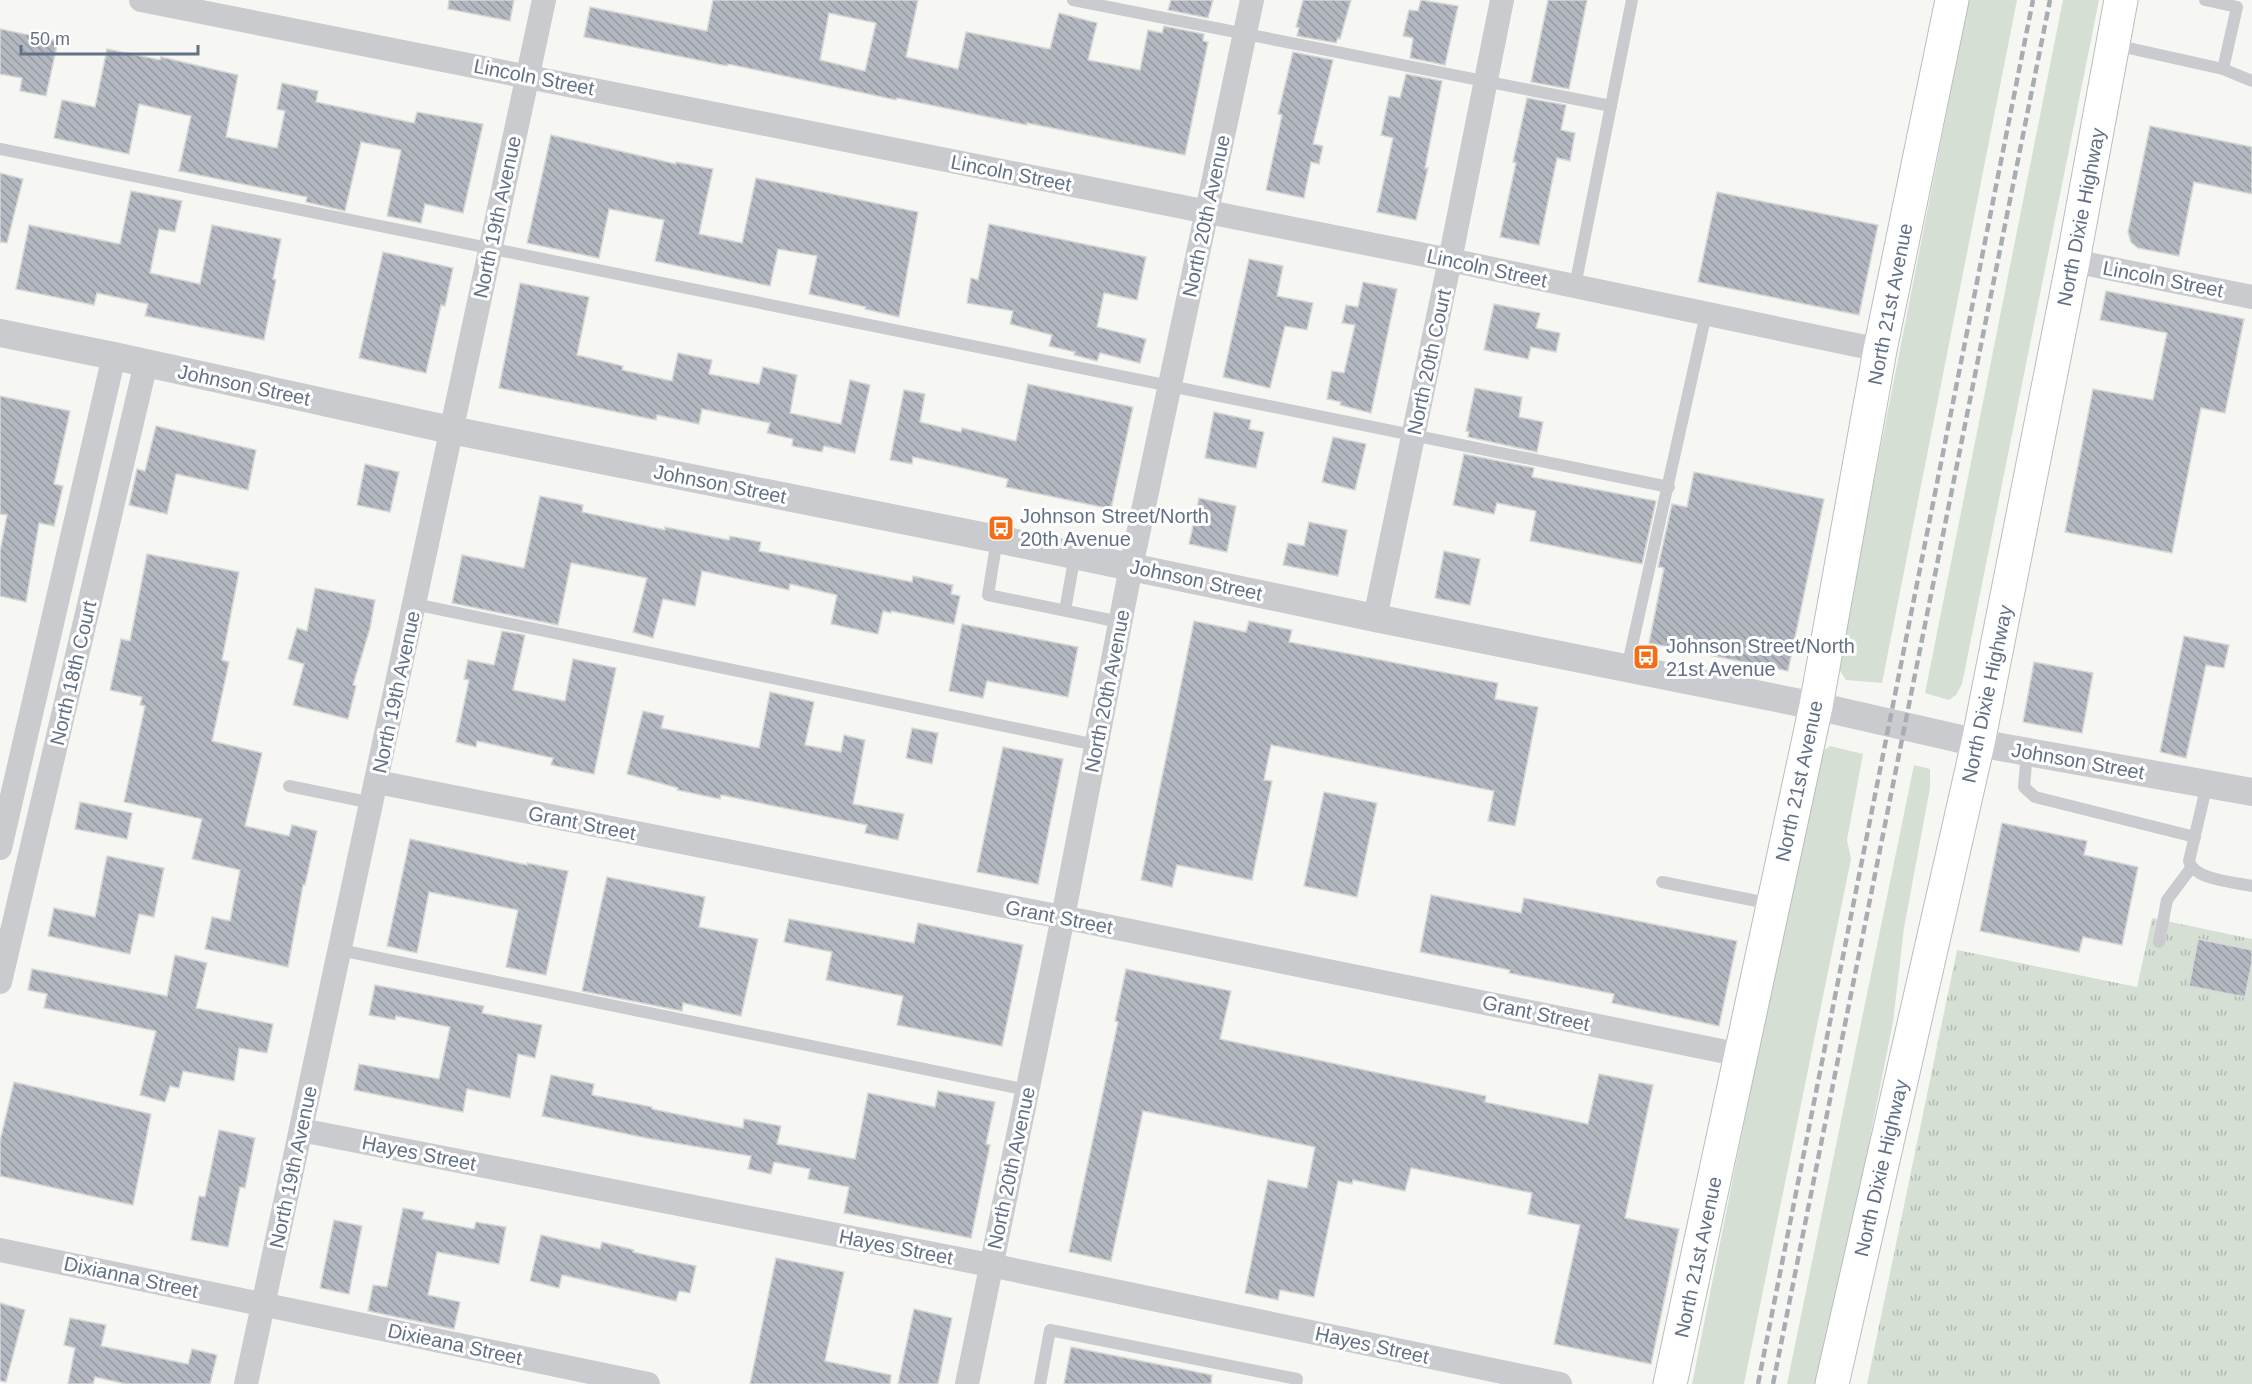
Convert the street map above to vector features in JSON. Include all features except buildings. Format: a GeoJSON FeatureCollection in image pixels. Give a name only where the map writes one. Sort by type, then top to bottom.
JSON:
{"type":"FeatureCollection","features":[{"type":"Feature","properties":{"kind":"main road","name":"North 21st Avenue"},"geometry":{"type":"LineString","coordinates":[[1671,1384],[1816,706],[1880,350],[1952,0]]}},
{"type":"Feature","properties":{"kind":"main road","name":"North Dixie Highway"},"geometry":{"type":"LineString","coordinates":[[1832,1384],[1978,743],[2073,261],[2121,0]]}},
{"type":"Feature","properties":{"kind":"street","name":"Lincoln Street"},"geometry":{"type":"LineString","coordinates":[[141,0],[1450,260],[1880,350]]}},
{"type":"Feature","properties":{"kind":"street","name":"North 19th Avenue"},"geometry":{"type":"LineString","coordinates":[[246,1384],[544,0]]}},
{"type":"Feature","properties":{"kind":"street","name":"North 20th Avenue"},"geometry":{"type":"LineString","coordinates":[[967,1384],[1063,917],[1131,567],[1252,0]]}},
{"type":"Feature","properties":{"kind":"street","name":"North 20th Court"},"geometry":{"type":"LineString","coordinates":[[1375,618],[1502,0]]}},
{"type":"Feature","properties":{"kind":"street","name":"Lincoln Street"},"geometry":{"type":"LineString","coordinates":[[2073,261],[2252,297]]}},
{"type":"Feature","properties":{"kind":"street","name":"Johnson Street"},"geometry":{"type":"LineString","coordinates":[[0,333],[451,430],[1816,706],[1978,743],[2252,792]]}},
{"type":"Feature","properties":{"kind":"street","name":"North 18th Court"},"geometry":{"type":"LineString","coordinates":[[0,848],[114,356]]}},
{"type":"Feature","properties":{"kind":"street","name":"North 18th Court"},"geometry":{"type":"LineString","coordinates":[[0,982],[5,942],[146,363]]}},
{"type":"Feature","properties":{"kind":"street","name":"Grant Street"},"geometry":{"type":"LineString","coordinates":[[374,793],[1063,917],[1741,1055]]}},
{"type":"Feature","properties":{"kind":"street","name":"Hayes Street"},"geometry":{"type":"LineString","coordinates":[[301,1130],[990,1265],[1560,1384]]}},
{"type":"Feature","properties":{"kind":"street","name":"Dixianna Street"},"geometry":{"type":"LineString","coordinates":[[0,1250],[262,1305]]}},
{"type":"Feature","properties":{"kind":"street","name":"Dixieana Street"},"geometry":{"type":"LineString","coordinates":[[262,1305],[648,1384]]}},
{"type":"Feature","properties":{"kind":"lane"},"geometry":{"type":"LineString","coordinates":[[1073,0],[1611,106]]}},
{"type":"Feature","properties":{"kind":"lane"},"geometry":{"type":"LineString","coordinates":[[1575,286],[1632,0]]}},
{"type":"Feature","properties":{"kind":"lane"},"geometry":{"type":"LineString","coordinates":[[2205,0],[2236,7],[2223,69]]}},
{"type":"Feature","properties":{"kind":"lane"},"geometry":{"type":"LineString","coordinates":[[2113,45],[2223,69],[2252,81]]}},
{"type":"Feature","properties":{"kind":"lane"},"geometry":{"type":"LineString","coordinates":[[0,149],[1170,384],[1669,487]]}},
{"type":"Feature","properties":{"kind":"lane"},"geometry":{"type":"LineString","coordinates":[[1627,668],[1706,314]]}},
{"type":"Feature","properties":{"kind":"lane"},"geometry":{"type":"LineString","coordinates":[[998,539],[988,595],[1120,622]]}},
{"type":"Feature","properties":{"kind":"lane"},"geometry":{"type":"LineString","coordinates":[[1065,610],[1075,555]]}},
{"type":"Feature","properties":{"kind":"lane"},"geometry":{"type":"LineString","coordinates":[[414,604],[1096,745]]}},
{"type":"Feature","properties":{"kind":"lane"},"geometry":{"type":"LineString","coordinates":[[2027,752],[2024,787],[2035,797],[2195,837]]}},
{"type":"Feature","properties":{"kind":"lane"},"geometry":{"type":"LineString","coordinates":[[2206,784],[2189,861],[2191,868],[2199,875],[2252,886]]}},
{"type":"Feature","properties":{"kind":"lane"},"geometry":{"type":"LineString","coordinates":[[289,786],[374,793]]}},
{"type":"Feature","properties":{"kind":"lane"},"geometry":{"type":"LineString","coordinates":[[2159,942],[2167,900],[2191,868]]}},
{"type":"Feature","properties":{"kind":"lane"},"geometry":{"type":"LineString","coordinates":[[1662,882],[1773,905]]}},
{"type":"Feature","properties":{"kind":"lane"},"geometry":{"type":"LineString","coordinates":[[340,950],[1027,1090]]}},
{"type":"Feature","properties":{"kind":"lane"},"geometry":{"type":"LineString","coordinates":[[1040,1384],[1050,1330],[1297,1379],[1296,1384]]}},
{"type":"Feature","properties":{"kind":"green space"},"geometry":{"type":"Polygon","coordinates":[[[1969,0],[2017,0],[1882,683],[1846,680],[1840,671],[1841,648],[1969,0]]]}},
{"type":"Feature","properties":{"kind":"green space"},"geometry":{"type":"Polygon","coordinates":[[[2063,0],[2099,0],[1962,684],[1956,695],[1949,700],[1925,693],[2063,0]]]}},
{"type":"Feature","properties":{"kind":"green space"},"geometry":{"type":"Polygon","coordinates":[[[1830,746],[1863,754],[1847,840],[1851,859],[1744,1384],[1692,1384],[1816,761],[1821,752],[1830,746]]]}},
{"type":"Feature","properties":{"kind":"green space"},"geometry":{"type":"Polygon","coordinates":[[[1914,765],[1930,769],[1930,788],[1904,928],[1893,1022],[1821,1384],[1787,1384],[1914,765]]]}},
{"type":"Feature","properties":{"kind":"green space"},"geometry":{"type":"Polygon","coordinates":[[[2152,918],[2252,939],[2252,1384],[1867,1384],[1957,950],[2137,987],[2152,918]]]}},
{"type":"Feature","properties":{"kind":"railway"},"geometry":{"type":"LineString","coordinates":[[1758,1384],[2033,0]]}},
{"type":"Feature","properties":{"kind":"railway"},"geometry":{"type":"LineString","coordinates":[[1773,1384],[2050,0]]}},
{"type":"Feature","properties":{"kind":"place","name":"Johnson Street/North 20th Avenue"},"geometry":{"type":"Point","coordinates":[1001,528]}},
{"type":"Feature","properties":{"kind":"place","name":"Johnson Street/North 21st Avenue"},"geometry":{"type":"Point","coordinates":[1646,657]}}]}
